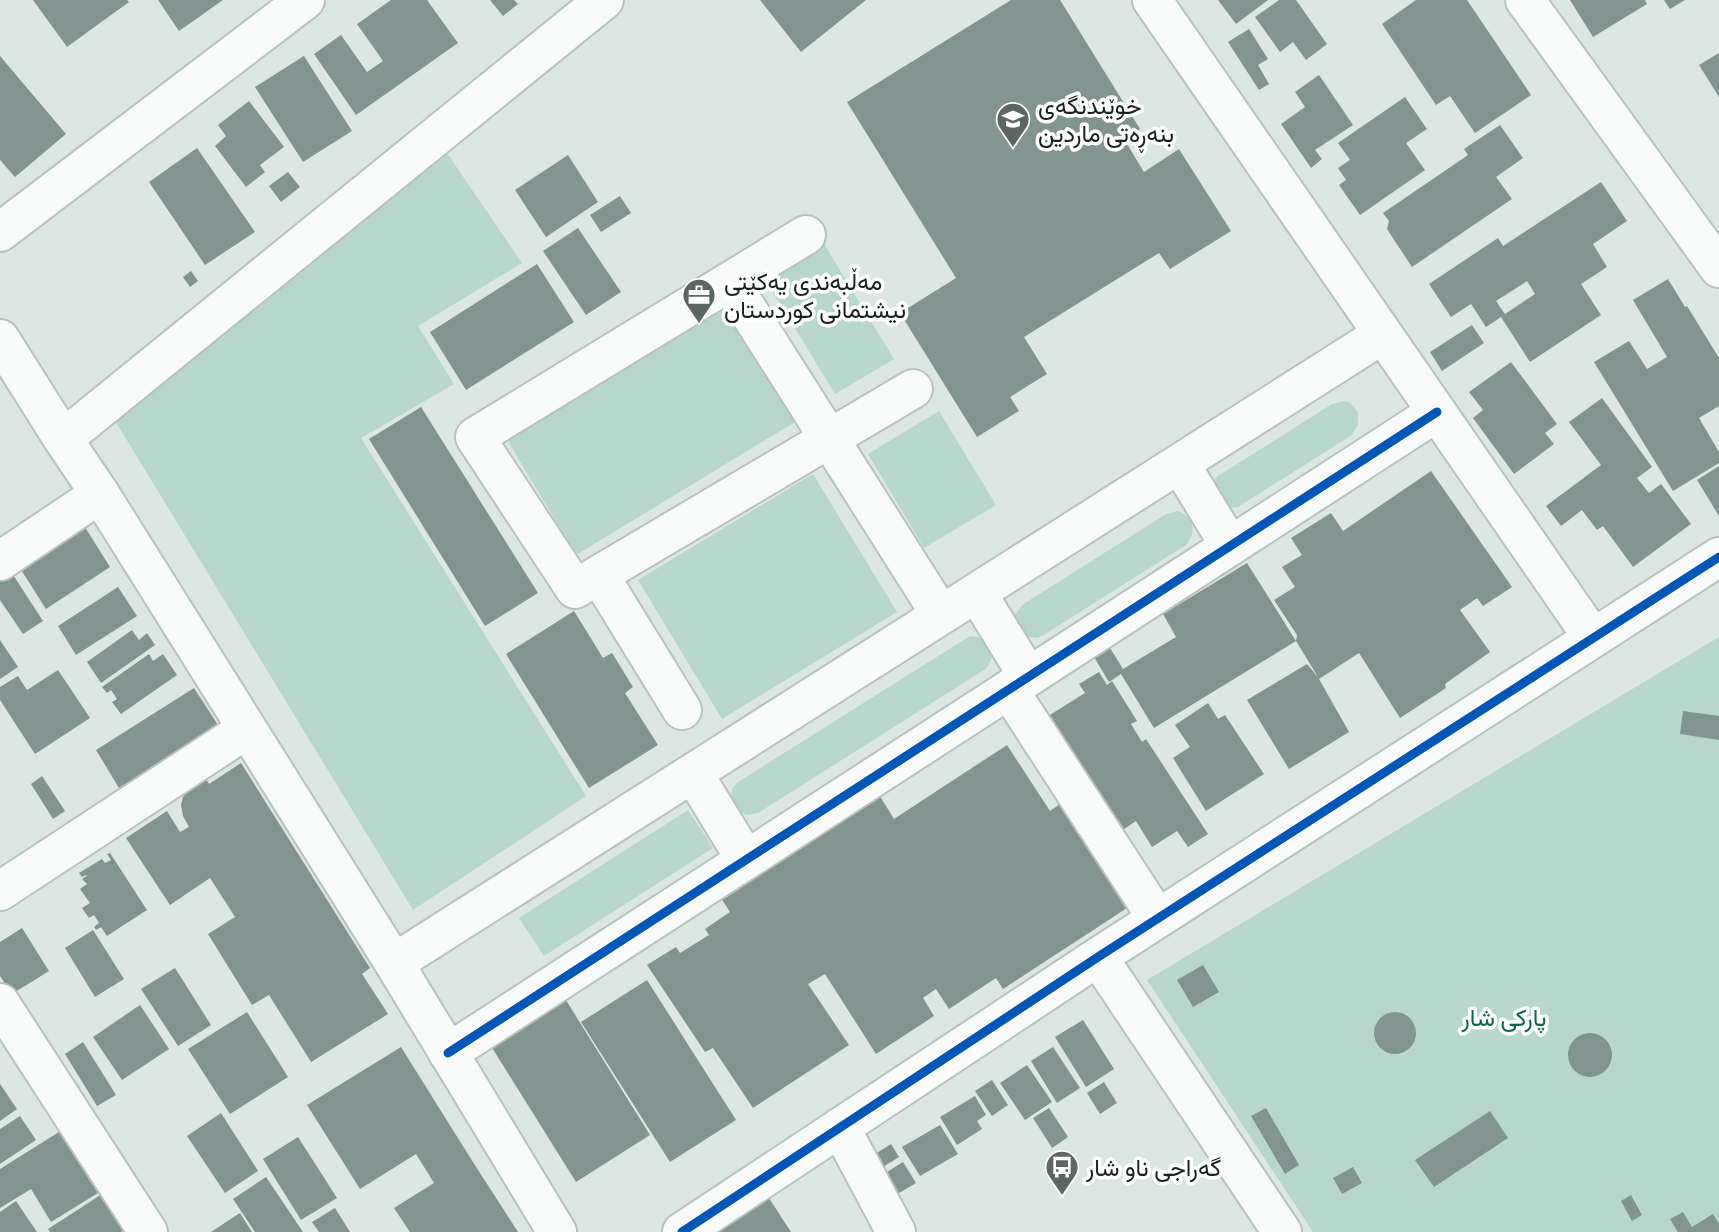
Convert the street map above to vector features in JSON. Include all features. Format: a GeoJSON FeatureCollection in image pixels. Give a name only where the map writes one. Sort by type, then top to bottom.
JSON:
{"type":"FeatureCollection","features":[{"type":"Feature","properties":{"kind":"street"},"geometry":{"type":"LineString","coordinates":[[63,439],[604,0]]}},
{"type":"Feature","properties":{"kind":"street"},"geometry":{"type":"LineString","coordinates":[[1152,0],[1593,638]]}},
{"type":"Feature","properties":{"kind":"street"},"geometry":{"type":"LineString","coordinates":[[1533,3],[1719,268]]}},
{"type":"Feature","properties":{"kind":"street"},"geometry":{"type":"LineString","coordinates":[[0,232],[292,4]]}},
{"type":"Feature","properties":{"kind":"street"},"geometry":{"type":"LineString","coordinates":[[806,235],[475,437],[575,589],[914,389]]}},
{"type":"Feature","properties":{"kind":"street"},"geometry":{"type":"LineString","coordinates":[[730,282],[941,615]]}},
{"type":"Feature","properties":{"kind":"street"},"geometry":{"type":"LineString","coordinates":[[394,963],[1383,334]]}},
{"type":"Feature","properties":{"kind":"street"},"geometry":{"type":"LineString","coordinates":[[0,339],[394,963],[557,1232]]}},
{"type":"Feature","properties":{"kind":"street"},"geometry":{"type":"LineString","coordinates":[[448,1053],[1437,412]]}},
{"type":"Feature","properties":{"kind":"street"},"geometry":{"type":"LineString","coordinates":[[1180,464],[1230,546]]}},
{"type":"Feature","properties":{"kind":"street"},"geometry":{"type":"LineString","coordinates":[[0,561],[100,494]]}},
{"type":"Feature","properties":{"kind":"street"},"geometry":{"type":"LineString","coordinates":[[682,1232],[1157,918],[1719,557]]}},
{"type":"Feature","properties":{"kind":"street"},"geometry":{"type":"LineString","coordinates":[[599,575],[682,710]]}},
{"type":"Feature","properties":{"kind":"street"},"geometry":{"type":"LineString","coordinates":[[977,593],[1018,683],[1157,918]]}},
{"type":"Feature","properties":{"kind":"street"},"geometry":{"type":"LineString","coordinates":[[0,891],[247,730]]}},
{"type":"Feature","properties":{"kind":"street"},"geometry":{"type":"LineString","coordinates":[[693,773],[746,860]]}},
{"type":"Feature","properties":{"kind":"street"},"geometry":{"type":"LineString","coordinates":[[1098,957],[1282,1232]]}},
{"type":"Feature","properties":{"kind":"street"},"geometry":{"type":"LineString","coordinates":[[0,1003],[148,1232]]}},
{"type":"Feature","properties":{"kind":"street"},"geometry":{"type":"LineString","coordinates":[[840,1127],[895,1232]]}},
{"type":"Feature","properties":{"kind":"green space"},"geometry":{"type":"Polygon","coordinates":[[[447,153],[522,263],[418,326],[454,384],[361,438],[586,796],[413,910],[114,419],[447,153]]]}},
{"type":"Feature","properties":{"kind":"green space"},"geometry":{"type":"Polygon","coordinates":[[[824,244],[894,359],[835,394],[765,279],[824,244]]]}},
{"type":"Feature","properties":{"kind":"green space"},"geometry":{"type":"Polygon","coordinates":[[[730,302],[800,419],[576,555],[506,438],[730,302]]]}},
{"type":"Feature","properties":{"kind":"green space"},"geometry":{"type":"Polygon","coordinates":[[[1344,401],[1350,403],[1358,412],[1358,425],[1352,435],[1238,507],[1227,509],[1211,486],[1218,476],[1332,404],[1344,401]]]}},
{"type":"Feature","properties":{"kind":"green space"},"geometry":{"type":"Polygon","coordinates":[[[939,411],[996,505],[924,548],[868,454],[939,411]]]}},
{"type":"Feature","properties":{"kind":"green space"},"geometry":{"type":"Polygon","coordinates":[[[813,474],[897,612],[722,719],[638,580],[813,474]]]}},
{"type":"Feature","properties":{"kind":"green space"},"geometry":{"type":"Polygon","coordinates":[[[1178,511],[1188,517],[1192,525],[1192,535],[1186,545],[1042,636],[1024,636],[1014,621],[1022,605],[1166,514],[1178,511]]]}},
{"type":"Feature","properties":{"kind":"green space"},"geometry":{"type":"Polygon","coordinates":[[[970,636],[982,638],[993,653],[984,670],[758,813],[746,815],[735,809],[731,795],[738,782],[970,636]]]}},
{"type":"Feature","properties":{"kind":"green space","name":"پاركى شار"},"geometry":{"type":"Polygon","coordinates":[[[1719,637],[1719,1232],[1313,1232],[1147,980],[1719,637]]]}},
{"type":"Feature","properties":{"kind":"green space"},"geometry":{"type":"Polygon","coordinates":[[[688,810],[713,848],[544,956],[519,918],[688,810]]]}},
{"type":"Feature","properties":{"kind":"building"},"geometry":{"type":"Polygon","coordinates":[[[33,0],[127,0],[129,2],[67,47],[33,0]]]}},
{"type":"Feature","properties":{"kind":"building"},"geometry":{"type":"Polygon","coordinates":[[[158,0],[223,0],[179,31],[158,0]]]}},
{"type":"Feature","properties":{"kind":"building"},"geometry":{"type":"Polygon","coordinates":[[[391,0],[427,0],[458,43],[356,115],[314,54],[341,35],[367,72],[383,61],[357,24],[391,0]]]}},
{"type":"Feature","properties":{"kind":"building"},"geometry":{"type":"Polygon","coordinates":[[[490,0],[514,0],[518,4],[503,16],[490,0]]]}},
{"type":"Feature","properties":{"kind":"building"},"geometry":{"type":"Polygon","coordinates":[[[760,0],[866,0],[801,52],[760,0]]]}},
{"type":"Feature","properties":{"kind":"building"},"geometry":{"type":"Polygon","coordinates":[[[1011,0],[1060,0],[1140,129],[1124,139],[1144,172],[1179,149],[1231,231],[1170,269],[1159,253],[1024,337],[1047,374],[1010,397],[1019,411],[977,437],[900,313],[956,278],[847,102],[1011,0]]]}},
{"type":"Feature","properties":{"kind":"building"},"geometry":{"type":"Polygon","coordinates":[[[1218,0],[1268,0],[1236,24],[1218,0]]]}},
{"type":"Feature","properties":{"kind":"building"},"geometry":{"type":"Polygon","coordinates":[[[1279,0],[1296,0],[1327,44],[1306,60],[1293,42],[1280,52],[1255,17],[1279,0]]]}},
{"type":"Feature","properties":{"kind":"building"},"geometry":{"type":"Polygon","coordinates":[[[1416,0],[1467,0],[1531,95],[1475,133],[1450,96],[1436,105],[1382,24],[1416,0]]]}},
{"type":"Feature","properties":{"kind":"building"},"geometry":{"type":"Polygon","coordinates":[[[1570,0],[1645,0],[1647,4],[1593,37],[1570,0]]]}},
{"type":"Feature","properties":{"kind":"building"},"geometry":{"type":"Polygon","coordinates":[[[1664,0],[1685,0],[1670,9],[1664,0]]]}},
{"type":"Feature","properties":{"kind":"building"},"geometry":{"type":"Polygon","coordinates":[[[1249,29],[1268,59],[1258,65],[1269,84],[1259,90],[1228,42],[1249,29]]]}},
{"type":"Feature","properties":{"kind":"building"},"geometry":{"type":"Polygon","coordinates":[[[1719,53],[1719,97],[1699,65],[1719,53]]]}},
{"type":"Feature","properties":{"kind":"building"},"geometry":{"type":"Polygon","coordinates":[[[0,56],[66,134],[15,177],[0,160],[0,56]]]}},
{"type":"Feature","properties":{"kind":"building"},"geometry":{"type":"Polygon","coordinates":[[[304,56],[352,131],[303,162],[255,87],[304,56]]]}},
{"type":"Feature","properties":{"kind":"building"},"geometry":{"type":"Polygon","coordinates":[[[1319,75],[1353,125],[1315,150],[1322,159],[1311,168],[1281,124],[1305,107],[1295,92],[1319,75]]]}},
{"type":"Feature","properties":{"kind":"building"},"geometry":{"type":"Polygon","coordinates":[[[1405,97],[1427,129],[1406,143],[1425,170],[1360,215],[1339,185],[1346,180],[1338,168],[1350,160],[1338,143],[1405,97]]]}},
{"type":"Feature","properties":{"kind":"building"},"geometry":{"type":"Polygon","coordinates":[[[249,101],[284,147],[260,165],[265,172],[246,187],[215,146],[226,136],[218,125],[249,101]]]}},
{"type":"Feature","properties":{"kind":"building"},"geometry":{"type":"Polygon","coordinates":[[[1500,125],[1523,158],[1496,177],[1512,199],[1412,267],[1387,229],[1389,221],[1383,213],[1468,155],[1464,149],[1500,125]]]}},
{"type":"Feature","properties":{"kind":"building"},"geometry":{"type":"Polygon","coordinates":[[[197,148],[255,232],[205,265],[149,182],[197,148]]]}},
{"type":"Feature","properties":{"kind":"building"},"geometry":{"type":"Polygon","coordinates":[[[568,155],[598,202],[546,237],[515,190],[568,155]]]}},
{"type":"Feature","properties":{"kind":"building"},"geometry":{"type":"Polygon","coordinates":[[[288,172],[300,187],[281,202],[269,186],[288,172]]]}},
{"type":"Feature","properties":{"kind":"building"},"geometry":{"type":"Polygon","coordinates":[[[1601,182],[1627,221],[1593,244],[1607,267],[1581,284],[1601,315],[1530,362],[1501,317],[1486,327],[1471,304],[1451,317],[1429,284],[1498,238],[1503,246],[1601,182]],[[1527,281],[1496,301],[1505,314],[1535,294],[1527,281]]]}},
{"type":"Feature","properties":{"kind":"building"},"geometry":{"type":"Polygon","coordinates":[[[620,196],[631,213],[601,232],[590,215],[620,196]]]}},
{"type":"Feature","properties":{"kind":"building"},"geometry":{"type":"Polygon","coordinates":[[[578,228],[621,292],[586,315],[543,251],[578,228]]]}},
{"type":"Feature","properties":{"kind":"building"},"geometry":{"type":"Polygon","coordinates":[[[537,264],[574,322],[466,390],[430,332],[537,264]]]}},
{"type":"Feature","properties":{"kind":"building"},"geometry":{"type":"Polygon","coordinates":[[[191,271],[198,281],[190,287],[183,277],[191,271]]]}},
{"type":"Feature","properties":{"kind":"building"},"geometry":{"type":"Polygon","coordinates":[[[1668,279],[1719,358],[1719,406],[1699,418],[1719,452],[1719,463],[1673,491],[1594,362],[1629,341],[1647,369],[1667,357],[1633,300],[1668,279]]]}},
{"type":"Feature","properties":{"kind":"building"},"geometry":{"type":"Polygon","coordinates":[[[1472,325],[1484,343],[1442,371],[1430,352],[1472,325]]]}},
{"type":"Feature","properties":{"kind":"building"},"geometry":{"type":"Polygon","coordinates":[[[1511,362],[1557,424],[1545,433],[1554,444],[1514,474],[1473,418],[1483,410],[1469,392],[1511,362]]]}},
{"type":"Feature","properties":{"kind":"building"},"geometry":{"type":"Polygon","coordinates":[[[1602,398],[1652,467],[1637,478],[1649,493],[1661,484],[1691,524],[1633,567],[1603,526],[1597,530],[1582,510],[1561,526],[1546,506],[1601,465],[1569,422],[1602,398]]]}},
{"type":"Feature","properties":{"kind":"building"},"geometry":{"type":"Polygon","coordinates":[[[421,407],[538,593],[485,626],[369,439],[421,407]]]}},
{"type":"Feature","properties":{"kind":"building"},"geometry":{"type":"Polygon","coordinates":[[[1719,466],[1719,516],[1697,480],[1719,466]]]}},
{"type":"Feature","properties":{"kind":"building"},"geometry":{"type":"Polygon","coordinates":[[[1431,471],[1512,587],[1483,606],[1477,598],[1460,610],[1490,652],[1445,684],[1446,688],[1400,718],[1359,653],[1319,679],[1349,732],[1289,769],[1247,700],[1307,664],[1318,677],[1296,641],[1297,635],[1274,600],[1295,587],[1282,567],[1302,555],[1291,538],[1331,513],[1343,531],[1431,471]]]}},
{"type":"Feature","properties":{"kind":"building"},"geometry":{"type":"Polygon","coordinates":[[[83,524],[110,567],[46,609],[18,565],[83,524]]]}},
{"type":"Feature","properties":{"kind":"building"},"geometry":{"type":"Polygon","coordinates":[[[1247,563],[1296,641],[1154,728],[1121,674],[1109,682],[1094,657],[1110,648],[1123,669],[1176,637],[1163,614],[1247,563]]]}},
{"type":"Feature","properties":{"kind":"building"},"geometry":{"type":"Polygon","coordinates":[[[6,564],[43,621],[23,634],[0,600],[0,568],[6,564]]]}},
{"type":"Feature","properties":{"kind":"building"},"geometry":{"type":"Polygon","coordinates":[[[118,587],[137,616],[76,655],[58,626],[118,587]]]}},
{"type":"Feature","properties":{"kind":"building"},"geometry":{"type":"Polygon","coordinates":[[[574,611],[603,658],[612,653],[633,687],[625,693],[658,745],[589,788],[506,654],[574,611]]]}},
{"type":"Feature","properties":{"kind":"building"},"geometry":{"type":"Polygon","coordinates":[[[132,630],[139,640],[147,633],[155,645],[101,683],[87,662],[132,630]]]}},
{"type":"Feature","properties":{"kind":"building"},"geometry":{"type":"Polygon","coordinates":[[[0,640],[18,667],[0,679],[0,640]]]}},
{"type":"Feature","properties":{"kind":"building"},"geometry":{"type":"Polygon","coordinates":[[[149,654],[153,661],[163,654],[177,675],[121,714],[112,702],[117,699],[111,690],[107,693],[102,687],[149,654]]]}},
{"type":"Feature","properties":{"kind":"building"},"geometry":{"type":"Polygon","coordinates":[[[58,670],[90,718],[35,754],[0,700],[0,687],[18,676],[27,690],[58,670]]]}},
{"type":"Feature","properties":{"kind":"building"},"geometry":{"type":"Polygon","coordinates":[[[1099,672],[1107,685],[1112,681],[1137,721],[1131,724],[1142,742],[1146,739],[1208,834],[1188,847],[1177,831],[1152,847],[1136,821],[1117,834],[1045,718],[1085,693],[1079,684],[1099,672]]]}},
{"type":"Feature","properties":{"kind":"building"},"geometry":{"type":"Polygon","coordinates":[[[194,688],[218,725],[119,788],[96,750],[194,688]]]}},
{"type":"Feature","properties":{"kind":"building"},"geometry":{"type":"Polygon","coordinates":[[[1208,703],[1218,719],[1225,715],[1264,774],[1206,811],[1173,758],[1190,747],[1175,725],[1208,703]]]}},
{"type":"Feature","properties":{"kind":"building"},"geometry":{"type":"Polygon","coordinates":[[[1683,711],[1719,716],[1719,740],[1680,734],[1683,711]]]}},
{"type":"Feature","properties":{"kind":"building"},"geometry":{"type":"Polygon","coordinates":[[[1007,745],[1050,811],[1060,804],[1127,908],[1003,989],[996,978],[949,1009],[936,989],[923,998],[934,1016],[876,1054],[825,974],[808,984],[849,1045],[753,1108],[713,1048],[705,1052],[647,965],[676,947],[680,953],[709,935],[705,929],[730,912],[721,898],[875,788],[894,819],[1007,745]]]}},
{"type":"Feature","properties":{"kind":"building"},"geometry":{"type":"Polygon","coordinates":[[[241,763],[370,968],[362,974],[388,1014],[311,1062],[269,995],[252,1005],[208,934],[235,917],[210,878],[170,905],[126,838],[167,811],[180,832],[189,827],[181,805],[183,797],[192,785],[205,777],[209,784],[241,763]]]}},
{"type":"Feature","properties":{"kind":"building"},"geometry":{"type":"Polygon","coordinates":[[[42,776],[65,811],[53,819],[31,784],[42,776]]]}},
{"type":"Feature","properties":{"kind":"building"},"geometry":{"type":"Polygon","coordinates":[[[110,853],[147,910],[107,936],[101,927],[96,930],[94,927],[99,923],[94,915],[89,918],[82,908],[90,903],[80,889],[87,884],[82,879],[87,876],[82,877],[79,873],[102,859],[105,863],[111,860],[107,854],[110,853]]]}},
{"type":"Feature","properties":{"kind":"building"},"geometry":{"type":"Polygon","coordinates":[[[22,928],[49,971],[12,994],[0,976],[0,942],[22,928]]]}},
{"type":"Feature","properties":{"kind":"building"},"geometry":{"type":"Polygon","coordinates":[[[93,930],[124,979],[95,997],[65,948],[93,930]]]}},
{"type":"Feature","properties":{"kind":"building"},"geometry":{"type":"Polygon","coordinates":[[[1203,965],[1219,992],[1193,1007],[1177,980],[1203,965]]]}},
{"type":"Feature","properties":{"kind":"building"},"geometry":{"type":"Polygon","coordinates":[[[175,968],[211,1025],[178,1046],[141,989],[175,968]]]}},
{"type":"Feature","properties":{"kind":"building"},"geometry":{"type":"Polygon","coordinates":[[[647,980],[736,1120],[670,1162],[581,1022],[647,980]]]}},
{"type":"Feature","properties":{"kind":"building"},"geometry":{"type":"Polygon","coordinates":[[[564,997],[650,1135],[576,1182],[489,1043],[564,997]]]}},
{"type":"Feature","properties":{"kind":"building"},"geometry":{"type":"Polygon","coordinates":[[[140,1005],[169,1049],[122,1080],[93,1037],[140,1005]]]}},
{"type":"Feature","properties":{"kind":"building"},"geometry":{"type":"Polygon","coordinates":[[[247,1012],[288,1077],[230,1114],[188,1049],[247,1012]]]}},
{"type":"Feature","properties":{"kind":"building"},"geometry":{"type":"Polygon","coordinates":[[[1395,1012],[1410,1018],[1416,1033],[1410,1048],[1395,1054],[1380,1048],[1374,1033],[1380,1018],[1395,1012]]]}},
{"type":"Feature","properties":{"kind":"building"},"geometry":{"type":"Polygon","coordinates":[[[1083,1020],[1114,1069],[1086,1087],[1055,1037],[1083,1020]]]}},
{"type":"Feature","properties":{"kind":"building"},"geometry":{"type":"Polygon","coordinates":[[[1590,1033],[1606,1039],[1612,1055],[1606,1071],[1590,1077],[1574,1071],[1568,1055],[1574,1039],[1590,1033]]]}},
{"type":"Feature","properties":{"kind":"building"},"geometry":{"type":"Polygon","coordinates":[[[83,1042],[116,1095],[97,1106],[65,1054],[83,1042]]]}},
{"type":"Feature","properties":{"kind":"building"},"geometry":{"type":"Polygon","coordinates":[[[401,1047],[518,1232],[410,1232],[394,1208],[434,1183],[416,1154],[360,1189],[307,1105],[401,1047]]]}},
{"type":"Feature","properties":{"kind":"building"},"geometry":{"type":"Polygon","coordinates":[[[1053,1047],[1080,1088],[1057,1103],[1031,1061],[1053,1047]]]}},
{"type":"Feature","properties":{"kind":"building"},"geometry":{"type":"Polygon","coordinates":[[[1027,1065],[1052,1102],[1025,1120],[1000,1083],[1027,1065]]]}},
{"type":"Feature","properties":{"kind":"building"},"geometry":{"type":"Polygon","coordinates":[[[992,1080],[1008,1105],[992,1116],[975,1091],[992,1080]]]}},
{"type":"Feature","properties":{"kind":"building"},"geometry":{"type":"Polygon","coordinates":[[[1104,1082],[1117,1103],[1100,1114],[1087,1093],[1104,1082]]]}},
{"type":"Feature","properties":{"kind":"building"},"geometry":{"type":"Polygon","coordinates":[[[0,1084],[17,1109],[0,1121],[0,1084]]]}},
{"type":"Feature","properties":{"kind":"building"},"geometry":{"type":"Polygon","coordinates":[[[975,1096],[986,1115],[977,1121],[982,1129],[957,1145],[940,1117],[975,1096]]]}},
{"type":"Feature","properties":{"kind":"building"},"geometry":{"type":"Polygon","coordinates":[[[1049,1108],[1068,1137],[1052,1148],[1033,1118],[1049,1108]]]}},
{"type":"Feature","properties":{"kind":"building"},"geometry":{"type":"Polygon","coordinates":[[[1266,1108],[1299,1165],[1285,1174],[1251,1116],[1266,1108]]]}},
{"type":"Feature","properties":{"kind":"building"},"geometry":{"type":"Polygon","coordinates":[[[1490,1111],[1508,1138],[1434,1187],[1415,1160],[1490,1111]]]}},
{"type":"Feature","properties":{"kind":"building"},"geometry":{"type":"Polygon","coordinates":[[[221,1113],[258,1171],[225,1193],[187,1136],[221,1113]]]}},
{"type":"Feature","properties":{"kind":"building"},"geometry":{"type":"Polygon","coordinates":[[[20,1116],[36,1140],[0,1164],[0,1129],[20,1116]]]}},
{"type":"Feature","properties":{"kind":"building"},"geometry":{"type":"Polygon","coordinates":[[[940,1125],[958,1154],[920,1176],[902,1147],[940,1125]]]}},
{"type":"Feature","properties":{"kind":"building"},"geometry":{"type":"Polygon","coordinates":[[[59,1132],[98,1193],[51,1222],[31,1189],[0,1208],[0,1169],[59,1132]]]}},
{"type":"Feature","properties":{"kind":"building"},"geometry":{"type":"Polygon","coordinates":[[[298,1137],[337,1198],[301,1220],[263,1159],[298,1137]]]}},
{"type":"Feature","properties":{"kind":"building"},"geometry":{"type":"Polygon","coordinates":[[[891,1144],[899,1157],[883,1167],[875,1154],[891,1144]]]}},
{"type":"Feature","properties":{"kind":"building"},"geometry":{"type":"Polygon","coordinates":[[[903,1162],[916,1183],[894,1196],[882,1175],[903,1162]]]}},
{"type":"Feature","properties":{"kind":"building"},"geometry":{"type":"Polygon","coordinates":[[[1353,1167],[1362,1183],[1342,1194],[1333,1178],[1353,1167]]]}},
{"type":"Feature","properties":{"kind":"building"},"geometry":{"type":"Polygon","coordinates":[[[266,1177],[303,1232],[255,1232],[233,1199],[266,1177]]]}},
{"type":"Feature","properties":{"kind":"building"},"geometry":{"type":"Polygon","coordinates":[[[102,1194],[125,1230],[50,1232],[48,1229],[102,1194]]]}},
{"type":"Feature","properties":{"kind":"building"},"geometry":{"type":"Polygon","coordinates":[[[767,1195],[791,1232],[710,1232],[767,1195]]]}},
{"type":"Feature","properties":{"kind":"building"},"geometry":{"type":"Polygon","coordinates":[[[1631,1195],[1642,1215],[1632,1221],[1621,1201],[1631,1195]]]}},
{"type":"Feature","properties":{"kind":"building"},"geometry":{"type":"Polygon","coordinates":[[[16,1201],[37,1232],[0,1232],[0,1212],[16,1201]]]}},
{"type":"Feature","properties":{"kind":"building"},"geometry":{"type":"Polygon","coordinates":[[[335,1208],[350,1232],[319,1232],[312,1222],[335,1208]]]}},
{"type":"Feature","properties":{"kind":"building"},"geometry":{"type":"Polygon","coordinates":[[[1683,1212],[1692,1227],[1713,1214],[1719,1224],[1719,1232],[1678,1232],[1670,1219],[1683,1212]]]}},
{"type":"Feature","properties":{"kind":"building"},"geometry":{"type":"Polygon","coordinates":[[[240,1213],[252,1232],[211,1232],[240,1213]]]}},
{"type":"Feature","properties":{"kind":"cycle path"},"geometry":{"type":"LineString","coordinates":[[448,1053],[1437,412]]}},
{"type":"Feature","properties":{"kind":"cycle path"},"geometry":{"type":"LineString","coordinates":[[682,1232],[1098,957],[1719,557]]}},
{"type":"Feature","properties":{"kind":"place","name":"خوێندنگەی بنەڕەتی ماردین"},"geometry":{"type":"Point","coordinates":[1013,149]}},
{"type":"Feature","properties":{"kind":"place","name":"مەڵبەندی یەکێتی نیشتمانی کوردستان"},"geometry":{"type":"Point","coordinates":[699,325]}},
{"type":"Feature","properties":{"kind":"place","name":"گەراجی ناو شار"},"geometry":{"type":"Point","coordinates":[1062,1197]}}]}
